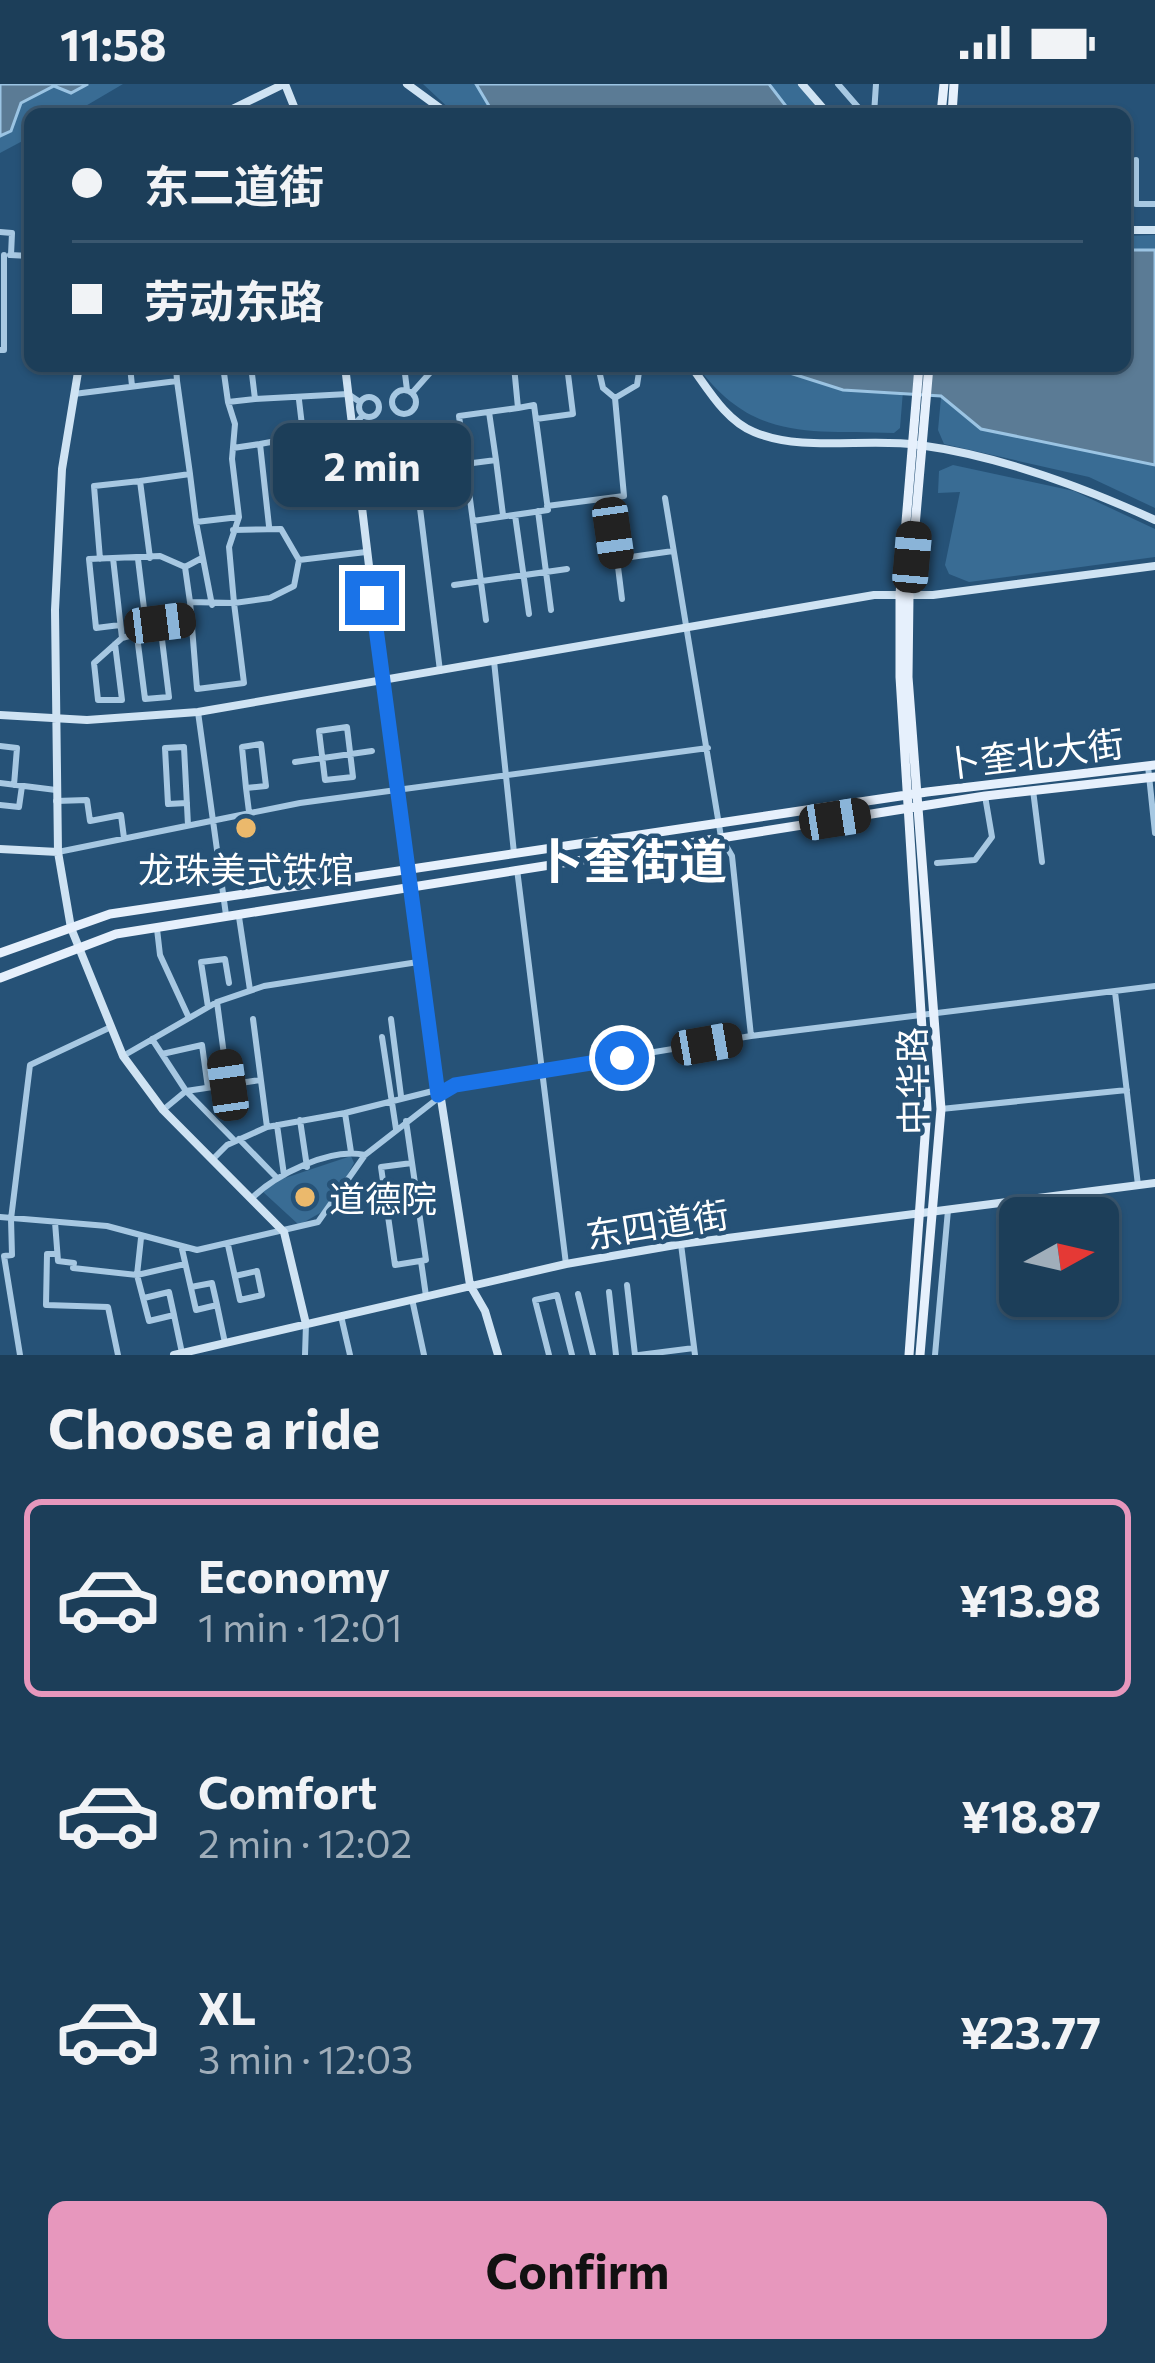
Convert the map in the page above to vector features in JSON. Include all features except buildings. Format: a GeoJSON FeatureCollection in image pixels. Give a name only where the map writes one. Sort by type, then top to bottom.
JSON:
{"type":"FeatureCollection","features":[{"type":"Feature","properties":{"kind":"main road"},"geometry":{"type":"LineString","coordinates":[[236,108],[285,84]]}},
{"type":"Feature","properties":{"kind":"main road"},"geometry":{"type":"LineString","coordinates":[[407,84],[440,108]]}},
{"type":"Feature","properties":{"kind":"main road"},"geometry":{"type":"LineString","coordinates":[[802,84],[823,108]]}},
{"type":"Feature","properties":{"kind":"main road"},"geometry":{"type":"LineString","coordinates":[[78,372],[62,470],[56,720],[58,852],[71,928],[123,1057],[163,1110],[284,1232],[306,1324]]}},
{"type":"Feature","properties":{"kind":"main road"},"geometry":{"type":"LineString","coordinates":[[346,372],[406,879],[438,1093],[470,1285],[485,1311],[498,1355]]}},
{"type":"Feature","properties":{"kind":"main road"},"geometry":{"type":"LineString","coordinates":[[696,372],[725,411],[751,431],[783,439],[917,445],[1079,485],[1155,520]]}},
{"type":"Feature","properties":{"kind":"main road"},"geometry":{"type":"LineString","coordinates":[[919,372],[921,403]]}},
{"type":"Feature","properties":{"kind":"main road"},"geometry":{"type":"LineString","coordinates":[[916,807],[905,594],[928,372]]}},
{"type":"Feature","properties":{"kind":"main road"},"geometry":{"type":"LineString","coordinates":[[0,715],[56,720],[198,712],[686,627],[905,594],[1155,566]]}},
{"type":"Feature","properties":{"kind":"main road","name":"卜奎北大街"},"geometry":{"type":"LineString","coordinates":[[721,831],[914,794],[1152,772]]}},
{"type":"Feature","properties":{"kind":"main road","name":"卜奎北大街"},"geometry":{"type":"LineString","coordinates":[[721,831],[1152,772]]}},
{"type":"Feature","properties":{"kind":"main road","name":"中华路"},"geometry":{"type":"LineString","coordinates":[[916,807],[937,1014],[941,1109],[920,1355]]}},
{"type":"Feature","properties":{"kind":"main road","name":"中华路"},"geometry":{"type":"LineString","coordinates":[[909,1355],[927,1162],[916,807]]}},
{"type":"Feature","properties":{"kind":"main road"},"geometry":{"type":"LineString","coordinates":[[0,953],[110,914],[406,879],[721,831]]}},
{"type":"Feature","properties":{"kind":"main road"},"geometry":{"type":"LineString","coordinates":[[0,849],[58,852]]}},
{"type":"Feature","properties":{"kind":"main road"},"geometry":{"type":"LineString","coordinates":[[0,978],[79,948],[157,928],[227,919],[406,879]]}},
{"type":"Feature","properties":{"kind":"main road","name":"东四道街"},"geometry":{"type":"LineString","coordinates":[[178,1354],[566,1264],[681,1244],[1155,1183]]}},
{"type":"Feature","properties":{"kind":"street"},"geometry":{"type":"LineString","coordinates":[[838,84],[859,108]]}},
{"type":"Feature","properties":{"kind":"street"},"geometry":{"type":"LineString","coordinates":[[1136,160],[1136,204],[1155,204]]}},
{"type":"Feature","properties":{"kind":"street"},"geometry":{"type":"LineString","coordinates":[[0,232],[12,233],[5,255],[4,350],[0,350]]}},
{"type":"Feature","properties":{"kind":"street"},"geometry":{"type":"LineString","coordinates":[[131,372],[132,387]]}},
{"type":"Feature","properties":{"kind":"street"},"geometry":{"type":"LineString","coordinates":[[177,372],[200,559]]}},
{"type":"Feature","properties":{"kind":"street"},"geometry":{"type":"LineString","coordinates":[[185,567],[197,689],[244,683],[229,547],[239,517],[224,372]]}},
{"type":"Feature","properties":{"kind":"street"},"geometry":{"type":"LineString","coordinates":[[251,372],[255,399]]}},
{"type":"Feature","properties":{"kind":"street"},"geometry":{"type":"LineString","coordinates":[[393,404],[398,412],[409,412],[416,403],[405,372]]}},
{"type":"Feature","properties":{"kind":"street"},"geometry":{"type":"LineString","coordinates":[[393,404],[398,392],[410,392],[430,372]]}},
{"type":"Feature","properties":{"kind":"street"},"geometry":{"type":"LineString","coordinates":[[515,372],[518,408]]}},
{"type":"Feature","properties":{"kind":"street"},"geometry":{"type":"LineString","coordinates":[[536,419],[573,414],[568,372]]}},
{"type":"Feature","properties":{"kind":"street"},"geometry":{"type":"LineString","coordinates":[[473,520],[624,496],[615,398],[603,388],[599,372]]}},
{"type":"Feature","properties":{"kind":"street"},"geometry":{"type":"LineString","coordinates":[[615,398],[637,386],[639,372]]}},
{"type":"Feature","properties":{"kind":"street"},"geometry":{"type":"LineString","coordinates":[[74,394],[178,381]]}},
{"type":"Feature","properties":{"kind":"street"},"geometry":{"type":"LineString","coordinates":[[228,402],[298,394],[304,439],[233,448]]}},
{"type":"Feature","properties":{"kind":"street"},"geometry":{"type":"LineString","coordinates":[[299,400],[348,394],[361,402],[363,415]]}},
{"type":"Feature","properties":{"kind":"street"},"geometry":{"type":"LineString","coordinates":[[361,402],[372,398],[378,406]]}},
{"type":"Feature","properties":{"kind":"street"},"geometry":{"type":"LineString","coordinates":[[378,406],[393,404]]}},
{"type":"Feature","properties":{"kind":"street"},"geometry":{"type":"LineString","coordinates":[[486,620],[459,416],[534,405],[547,506]]}},
{"type":"Feature","properties":{"kind":"street"},"geometry":{"type":"LineString","coordinates":[[363,415],[373,416],[378,406]]}},
{"type":"Feature","properties":{"kind":"street"},"geometry":{"type":"LineString","coordinates":[[489,412],[503,516]]}},
{"type":"Feature","properties":{"kind":"street"},"geometry":{"type":"LineString","coordinates":[[303,434],[352,427],[363,415]]}},
{"type":"Feature","properties":{"kind":"street"},"geometry":{"type":"LineString","coordinates":[[369,448],[412,442],[440,671]]}},
{"type":"Feature","properties":{"kind":"street"},"geometry":{"type":"LineString","coordinates":[[260,445],[269,526]]}},
{"type":"Feature","properties":{"kind":"street"},"geometry":{"type":"LineString","coordinates":[[434,468],[496,460]]}},
{"type":"Feature","properties":{"kind":"street"},"geometry":{"type":"LineString","coordinates":[[100,559],[94,486],[190,475]]}},
{"type":"Feature","properties":{"kind":"street"},"geometry":{"type":"LineString","coordinates":[[140,481],[150,558]]}},
{"type":"Feature","properties":{"kind":"street"},"geometry":{"type":"LineString","coordinates":[[665,498],[721,831],[732,856],[751,1036]]}},
{"type":"Feature","properties":{"kind":"street"},"geometry":{"type":"LineString","coordinates":[[610,507],[622,599]]}},
{"type":"Feature","properties":{"kind":"street"},"geometry":{"type":"LineString","coordinates":[[538,511],[551,610]]}},
{"type":"Feature","properties":{"kind":"street"},"geometry":{"type":"LineString","coordinates":[[515,514],[529,614]]}},
{"type":"Feature","properties":{"kind":"street"},"geometry":{"type":"LineString","coordinates":[[196,522],[239,517]]}},
{"type":"Feature","properties":{"kind":"street"},"geometry":{"type":"LineString","coordinates":[[190,602],[233,603],[286,592],[294,586],[298,560],[281,529],[233,530]]}},
{"type":"Feature","properties":{"kind":"street"},"geometry":{"type":"LineString","coordinates":[[617,559],[674,551]]}},
{"type":"Feature","properties":{"kind":"street"},"geometry":{"type":"LineString","coordinates":[[298,560],[367,552]]}},
{"type":"Feature","properties":{"kind":"street"},"geometry":{"type":"LineString","coordinates":[[113,558],[121,625],[119,641],[122,700],[98,700],[94,663],[119,641],[148,634],[160,623],[190,619]]}},
{"type":"Feature","properties":{"kind":"street"},"geometry":{"type":"LineString","coordinates":[[121,625],[96,628],[89,559],[150,558],[185,567],[206,558],[212,605]]}},
{"type":"Feature","properties":{"kind":"street"},"geometry":{"type":"LineString","coordinates":[[138,559],[148,634]]}},
{"type":"Feature","properties":{"kind":"street"},"geometry":{"type":"LineString","coordinates":[[454,585],[567,569]]}},
{"type":"Feature","properties":{"kind":"street"},"geometry":{"type":"LineString","coordinates":[[137,636],[145,699],[169,697],[160,623]]}},
{"type":"Feature","properties":{"kind":"street"},"geometry":{"type":"LineString","coordinates":[[494,662],[510,776],[503,785],[566,1264]]}},
{"type":"Feature","properties":{"kind":"street"},"geometry":{"type":"LineString","coordinates":[[208,688],[211,710]]}},
{"type":"Feature","properties":{"kind":"street"},"geometry":{"type":"LineString","coordinates":[[198,712],[227,919]]}},
{"type":"Feature","properties":{"kind":"street"},"geometry":{"type":"LineString","coordinates":[[347,728],[353,776],[326,780],[322,758],[319,731],[347,728]]}},
{"type":"Feature","properties":{"kind":"street"},"geometry":{"type":"LineString","coordinates":[[246,788],[266,786],[261,744],[242,746],[246,788],[249,813]]}},
{"type":"Feature","properties":{"kind":"street"},"geometry":{"type":"LineString","coordinates":[[0,746],[17,748],[19,807],[0,805]]}},
{"type":"Feature","properties":{"kind":"street"},"geometry":{"type":"LineString","coordinates":[[187,802],[168,803],[165,748],[184,747],[187,802],[188,825]]}},
{"type":"Feature","properties":{"kind":"street"},"geometry":{"type":"LineString","coordinates":[[58,852],[249,813],[708,748]]}},
{"type":"Feature","properties":{"kind":"street"},"geometry":{"type":"LineString","coordinates":[[295,762],[372,751]]}},
{"type":"Feature","properties":{"kind":"street"},"geometry":{"type":"LineString","coordinates":[[1152,772],[1155,833]]}},
{"type":"Feature","properties":{"kind":"street"},"geometry":{"type":"LineString","coordinates":[[0,783],[87,800],[90,820],[121,815],[124,838]]}},
{"type":"Feature","properties":{"kind":"street"},"geometry":{"type":"LineString","coordinates":[[1033,790],[1042,862]]}},
{"type":"Feature","properties":{"kind":"street"},"geometry":{"type":"LineString","coordinates":[[937,863],[975,860],[992,837],[985,796]]}},
{"type":"Feature","properties":{"kind":"street"},"geometry":{"type":"LineString","coordinates":[[239,916],[250,990]]}},
{"type":"Feature","properties":{"kind":"street"},"geometry":{"type":"LineString","coordinates":[[157,928],[160,955],[189,1018]]}},
{"type":"Feature","properties":{"kind":"street"},"geometry":{"type":"LineString","coordinates":[[208,1007],[201,962],[225,959],[229,983]]}},
{"type":"Feature","properties":{"kind":"street"},"geometry":{"type":"LineString","coordinates":[[123,1057],[217,1002],[250,990],[418,962]]}},
{"type":"Feature","properties":{"kind":"street"},"geometry":{"type":"LineString","coordinates":[[0,1217],[107,1226],[182,1249],[228,1245],[318,1222],[332,1209],[364,1155],[438,1093],[455,1085],[751,1036],[1155,986]]}},
{"type":"Feature","properties":{"kind":"street"},"geometry":{"type":"LineString","coordinates":[[1115,991],[1138,1185]]}},
{"type":"Feature","properties":{"kind":"street"},"geometry":{"type":"LineString","coordinates":[[217,1002],[228,1085]]}},
{"type":"Feature","properties":{"kind":"street"},"geometry":{"type":"LineString","coordinates":[[253,1019],[280,1176]]}},
{"type":"Feature","properties":{"kind":"street"},"geometry":{"type":"LineString","coordinates":[[391,1019],[401,1096]]}},
{"type":"Feature","properties":{"kind":"street"},"geometry":{"type":"LineString","coordinates":[[20,1355],[4,1256],[12,1255],[11,1219],[30,1065],[111,1027]]}},
{"type":"Feature","properties":{"kind":"street"},"geometry":{"type":"LineString","coordinates":[[382,1037],[396,1130]]}},
{"type":"Feature","properties":{"kind":"street"},"geometry":{"type":"LineString","coordinates":[[152,1040],[186,1091],[280,1176]]}},
{"type":"Feature","properties":{"kind":"street"},"geometry":{"type":"LineString","coordinates":[[162,1054],[202,1045],[208,1088]]}},
{"type":"Feature","properties":{"kind":"street"},"geometry":{"type":"LineString","coordinates":[[163,1110],[186,1091],[261,1080]]}},
{"type":"Feature","properties":{"kind":"street"},"geometry":{"type":"LineString","coordinates":[[941,1109],[1127,1090]]}},
{"type":"Feature","properties":{"kind":"street"},"geometry":{"type":"LineString","coordinates":[[212,1160],[237,1140],[272,1126],[345,1113],[401,1096],[438,1093]]}},
{"type":"Feature","properties":{"kind":"street"},"geometry":{"type":"LineString","coordinates":[[345,1113],[351,1152]]}},
{"type":"Feature","properties":{"kind":"street"},"geometry":{"type":"LineString","coordinates":[[300,1120],[307,1167]]}},
{"type":"Feature","properties":{"kind":"street"},"geometry":{"type":"LineString","coordinates":[[406,1121],[426,1260],[395,1264],[381,1167],[412,1163]]}},
{"type":"Feature","properties":{"kind":"street"},"geometry":{"type":"LineString","coordinates":[[251,1199],[280,1176],[351,1152],[364,1155]]}},
{"type":"Feature","properties":{"kind":"street"},"geometry":{"type":"LineString","coordinates":[[935,1355],[947,1210]]}},
{"type":"Feature","properties":{"kind":"street"},"geometry":{"type":"LineString","coordinates":[[56,1222],[54,1254],[58,1261],[74,1263],[74,1268],[137,1275],[185,1264]]}},
{"type":"Feature","properties":{"kind":"street"},"geometry":{"type":"LineString","coordinates":[[141,1237],[137,1275],[149,1321],[174,1315]]}},
{"type":"Feature","properties":{"kind":"street"},"geometry":{"type":"LineString","coordinates":[[627,1285],[637,1355],[694,1352],[681,1244]]}},
{"type":"Feature","properties":{"kind":"street"},"geometry":{"type":"LineString","coordinates":[[228,1245],[240,1300],[262,1295],[256,1271],[235,1276]]}},
{"type":"Feature","properties":{"kind":"street"},"geometry":{"type":"LineString","coordinates":[[182,1249],[196,1310],[217,1305]]}},
{"type":"Feature","properties":{"kind":"street"},"geometry":{"type":"LineString","coordinates":[[54,1254],[47,1254],[46,1305],[108,1306],[118,1355]]}},
{"type":"Feature","properties":{"kind":"street"},"geometry":{"type":"LineString","coordinates":[[421,1261],[426,1296]]}},
{"type":"Feature","properties":{"kind":"street"},"geometry":{"type":"LineString","coordinates":[[191,1287],[212,1283],[225,1343]]}},
{"type":"Feature","properties":{"kind":"street"},"geometry":{"type":"LineString","coordinates":[[144,1298],[169,1292],[178,1354]]}},
{"type":"Feature","properties":{"kind":"street"},"geometry":{"type":"LineString","coordinates":[[608,1292],[616,1355]]}},
{"type":"Feature","properties":{"kind":"street"},"geometry":{"type":"LineString","coordinates":[[578,1294],[593,1355]]}},
{"type":"Feature","properties":{"kind":"street"},"geometry":{"type":"LineString","coordinates":[[549,1355],[535,1300],[557,1295],[572,1355]]}},
{"type":"Feature","properties":{"kind":"street"},"geometry":{"type":"LineString","coordinates":[[412,1299],[424,1355]]}},
{"type":"Feature","properties":{"kind":"street"},"geometry":{"type":"LineString","coordinates":[[340,1316],[350,1355]]}},
{"type":"Feature","properties":{"kind":"street"},"geometry":{"type":"LineString","coordinates":[[304,1355],[306,1324]]}},
{"type":"Feature","properties":{"kind":"shaded area"},"geometry":{"type":"Polygon","coordinates":[[[0,84],[123,84],[82,108],[24,108],[24,140],[0,153],[0,84]]]}},
{"type":"Feature","properties":{"kind":"shaded area"},"geometry":{"type":"Polygon","coordinates":[[[0,84],[88,84],[71,93],[54,86],[21,103],[11,131],[0,136],[0,84]]]}},
{"type":"Feature","properties":{"kind":"shaded area"},"geometry":{"type":"Polygon","coordinates":[[[423,84],[798,84],[820,108],[449,108],[423,84]]]}},
{"type":"Feature","properties":{"kind":"shaded area"},"geometry":{"type":"Polygon","coordinates":[[[476,84],[769,84],[787,108],[490,108],[476,84]]]}},
{"type":"Feature","properties":{"kind":"shaded area"},"geometry":{"type":"Polygon","coordinates":[[[1155,235],[1155,508],[1089,477],[944,444],[938,430],[943,372],[1131,372],[1131,236],[1155,235]]]}},
{"type":"Feature","properties":{"kind":"shaded area"},"geometry":{"type":"Polygon","coordinates":[[[1131,250],[1155,250],[1155,465],[981,429],[941,396],[843,390],[787,372],[1131,372],[1131,250]]]}},
{"type":"Feature","properties":{"kind":"shaded area"},"geometry":{"type":"Polygon","coordinates":[[[702,372],[905,372],[900,428],[894,433],[784,427],[761,420],[718,391],[702,372]]]}},
{"type":"Feature","properties":{"kind":"shaded area"},"geometry":{"type":"Polygon","coordinates":[[[953,465],[1074,491],[1155,529],[1155,557],[969,582],[949,574],[945,565],[960,492],[938,493],[939,471],[953,465]]]}},
{"type":"Feature","properties":{"kind":"shaded area","name":"道德院"},"geometry":{"type":"Polygon","coordinates":[[[351,1156],[354,1163],[329,1208],[299,1225],[262,1191],[273,1182],[351,1156]]]}},
{"type":"Feature","properties":{"kind":"place","name":"龙珠美式铁馆"},"geometry":{"type":"Point","coordinates":[246,828]}},
{"type":"Feature","properties":{"kind":"place","name":"道德院"},"geometry":{"type":"Point","coordinates":[305,1197]}},
{"type":"Feature","properties":{"kind":"district","name":"卜奎街道"},"geometry":{"type":"Point","coordinates":[631,859]}},
{"type":"Feature","properties":{"kind":"route"},"geometry":{"type":"LineString","coordinates":[[372,598],[438,1095],[455,1085],[622,1058]]}}]}
